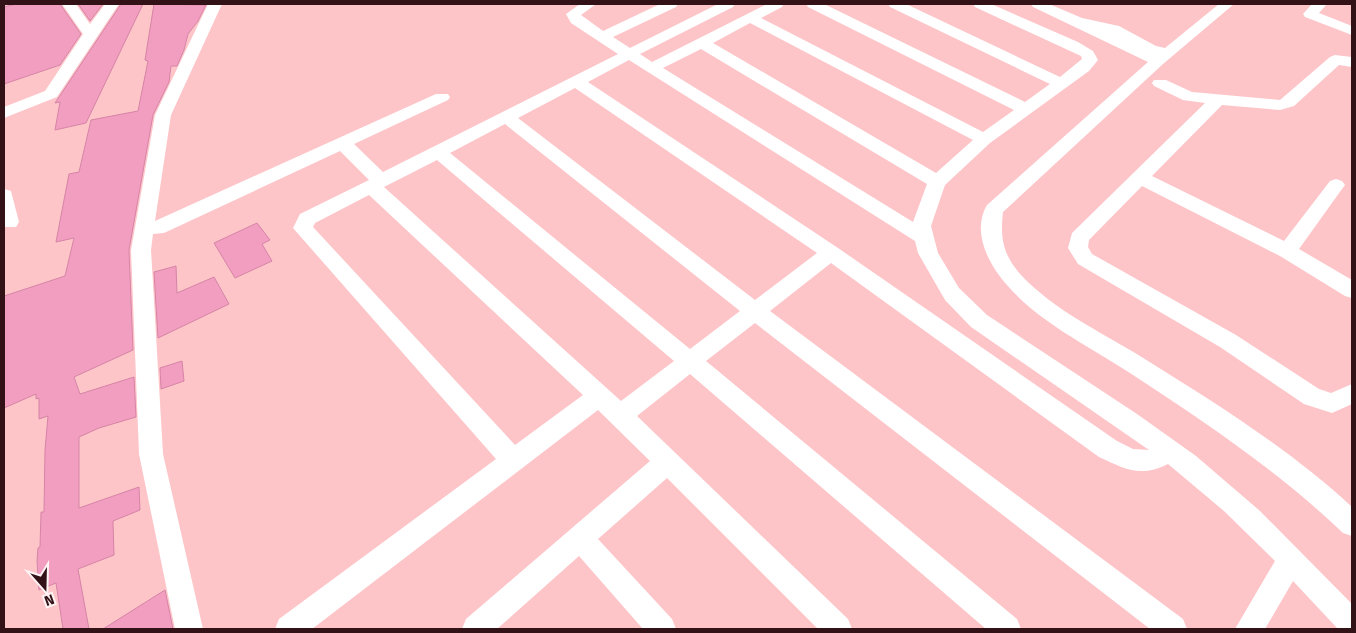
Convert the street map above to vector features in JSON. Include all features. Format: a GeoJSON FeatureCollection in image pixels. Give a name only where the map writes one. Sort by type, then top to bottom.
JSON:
{"type":"FeatureCollection","features":[{"type":"Feature","properties":{"kind":"street"},"geometry":{"type":"LineString","coordinates":[[69,4],[90,34]]}},
{"type":"Feature","properties":{"kind":"street"},"geometry":{"type":"LineString","coordinates":[[4,114],[51,94],[112,4]]}},
{"type":"Feature","properties":{"kind":"street"},"geometry":{"type":"LineString","coordinates":[[189,629],[150,454],[141,250],[163,115],[215,4]]}},
{"type":"Feature","properties":{"kind":"street"},"geometry":{"type":"LineString","coordinates":[[589,4],[573,14],[576,20],[926,239]]}},
{"type":"Feature","properties":{"kind":"street"},"geometry":{"type":"LineString","coordinates":[[602,37],[671,4]]}},
{"type":"Feature","properties":{"kind":"street"},"geometry":{"type":"LineString","coordinates":[[512,459],[303,228],[307,219],[728,4]]}},
{"type":"Feature","properties":{"kind":"street"},"geometry":{"type":"LineString","coordinates":[[652,68],[777,4]]}},
{"type":"Feature","properties":{"kind":"street"},"geometry":{"type":"LineString","coordinates":[[813,4],[1026,109]]}},
{"type":"Feature","properties":{"kind":"street"},"geometry":{"type":"LineString","coordinates":[[895,4],[1061,84]]}},
{"type":"Feature","properties":{"kind":"street"},"geometry":{"type":"LineString","coordinates":[[980,4],[1073,45],[1088,54],[1090,60],[1083,68],[984,139],[938,182],[921,226],[926,239],[928,253],[952,294],[979,321],[1169,450],[1217,488],[1291,560],[1352,624]]}},
{"type":"Feature","properties":{"kind":"street"},"geometry":{"type":"LineString","coordinates":[[1038,4],[1078,21],[1114,29],[1151,49],[1162,66],[1189,97],[1217,101],[1280,105],[1288,103],[1335,60],[1352,62]]}},
{"type":"Feature","properties":{"kind":"street"},"geometry":{"type":"LineString","coordinates":[[1227,4],[1162,66],[994,210],[990,241],[1002,264],[1039,303],[1252,440],[1351,521]]}},
{"type":"Feature","properties":{"kind":"street"},"geometry":{"type":"LineString","coordinates":[[1320,4],[1310,14],[1352,30]]}},
{"type":"Feature","properties":{"kind":"street"},"geometry":{"type":"LineString","coordinates":[[751,18],[984,139]]}},
{"type":"Feature","properties":{"kind":"street"},"geometry":{"type":"LineString","coordinates":[[702,43],[938,182]]}},
{"type":"Feature","properties":{"kind":"street"},"geometry":{"type":"LineString","coordinates":[[576,81],[831,253],[1108,449],[1136,462],[1155,461],[1169,450]]}},
{"type":"Feature","properties":{"kind":"street"},"geometry":{"type":"LineString","coordinates":[[157,228],[442,97]]}},
{"type":"Feature","properties":{"kind":"street"},"geometry":{"type":"LineString","coordinates":[[1217,101],[1079,238],[1078,248],[1085,259],[1228,341],[1312,397],[1332,403],[1352,394]]}},
{"type":"Feature","properties":{"kind":"street"},"geometry":{"type":"LineString","coordinates":[[506,117],[755,311],[1173,629]]}},
{"type":"Feature","properties":{"kind":"street"},"geometry":{"type":"LineString","coordinates":[[342,143],[376,183],[620,415],[838,629]]}},
{"type":"Feature","properties":{"kind":"street"},"geometry":{"type":"LineString","coordinates":[[438,152],[690,361],[1007,629]]}},
{"type":"Feature","properties":{"kind":"street"},"geometry":{"type":"LineString","coordinates":[[1141,178],[1287,251],[1352,290]]}},
{"type":"Feature","properties":{"kind":"street"},"geometry":{"type":"LineString","coordinates":[[1287,251],[1336,185]]}},
{"type":"Feature","properties":{"kind":"street"},"geometry":{"type":"LineString","coordinates":[[4,195],[9,222]]}},
{"type":"Feature","properties":{"kind":"street"},"geometry":{"type":"LineString","coordinates":[[620,415],[831,253]]}},
{"type":"Feature","properties":{"kind":"street"},"geometry":{"type":"LineString","coordinates":[[956,342],[979,321]]}},
{"type":"Feature","properties":{"kind":"street"},"geometry":{"type":"LineString","coordinates":[[289,629],[512,459],[599,396]]}},
{"type":"Feature","properties":{"kind":"street"},"geometry":{"type":"LineString","coordinates":[[486,626],[580,538],[668,462]]}},
{"type":"Feature","properties":{"kind":"street"},"geometry":{"type":"LineString","coordinates":[[580,538],[662,629]]}},
{"type":"Feature","properties":{"kind":"street"},"geometry":{"type":"LineString","coordinates":[[1249,629],[1291,560]]}},
{"type":"Feature","properties":{"kind":"building"},"geometry":{"type":"Polygon","coordinates":[[[16,4],[60,4],[81,34],[60,65],[4,84],[4,7],[16,4]]]}},
{"type":"Feature","properties":{"kind":"building"},"geometry":{"type":"Polygon","coordinates":[[[78,4],[103,4],[90,21],[78,4]]]}},
{"type":"Feature","properties":{"kind":"building"},"geometry":{"type":"Polygon","coordinates":[[[121,4],[143,4],[86,123],[55,130],[60,102],[55,103],[121,4]]]}},
{"type":"Feature","properties":{"kind":"building"},"geometry":{"type":"Polygon","coordinates":[[[154,4],[206,5],[198,21],[188,34],[177,66],[171,66],[169,82],[153,115],[129,250],[133,350],[74,377],[80,394],[134,377],[136,417],[99,428],[79,437],[79,508],[139,487],[140,510],[113,521],[114,555],[78,569],[89,629],[63,629],[56,583],[39,590],[37,561],[38,548],[40,547],[41,512],[44,512],[45,450],[48,416],[39,419],[39,398],[36,399],[36,394],[4,408],[4,296],[65,276],[74,238],[56,242],[69,174],[79,172],[91,120],[138,111],[148,61],[145,60],[154,4]]]}},
{"type":"Feature","properties":{"kind":"building"},"geometry":{"type":"Polygon","coordinates":[[[257,223],[270,240],[262,244],[272,261],[235,278],[214,243],[257,223]]]}},
{"type":"Feature","properties":{"kind":"building"},"geometry":{"type":"Polygon","coordinates":[[[176,266],[177,293],[214,277],[229,304],[158,338],[154,272],[176,266]]]}},
{"type":"Feature","properties":{"kind":"building"},"geometry":{"type":"Polygon","coordinates":[[[182,361],[184,381],[161,389],[160,368],[182,361]]]}},
{"type":"Feature","properties":{"kind":"building"},"geometry":{"type":"Polygon","coordinates":[[[165,590],[173,629],[103,629],[165,590]]]}}]}
